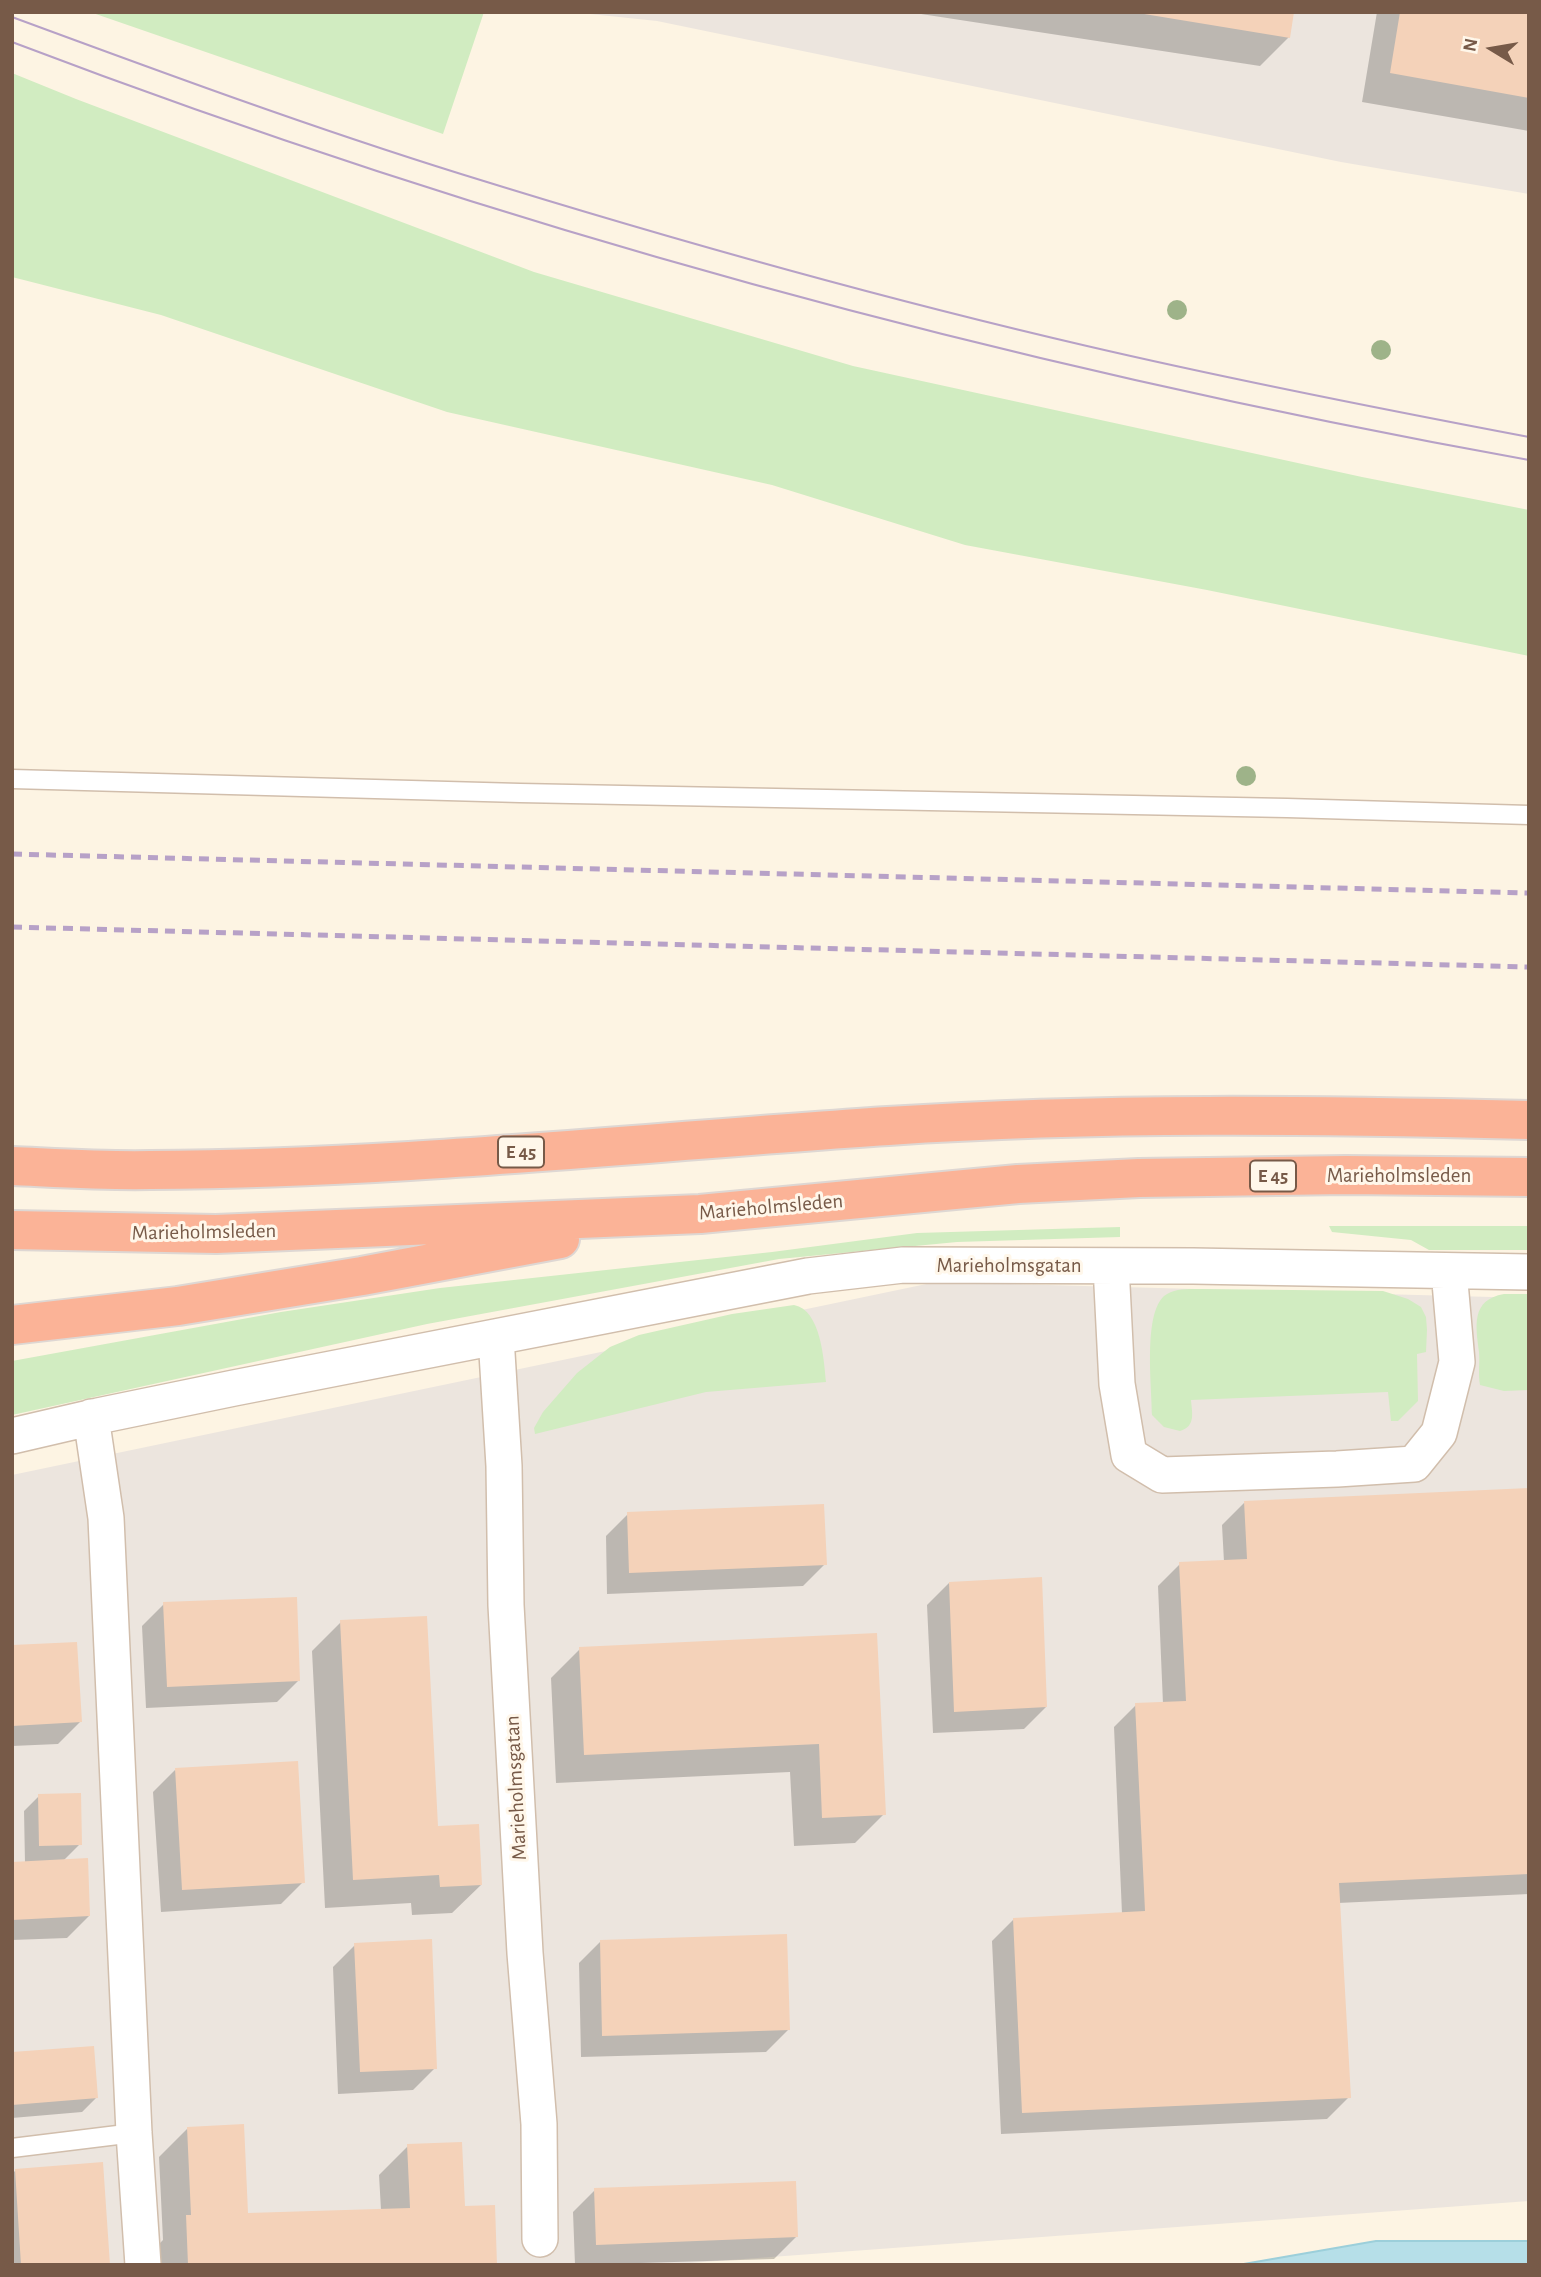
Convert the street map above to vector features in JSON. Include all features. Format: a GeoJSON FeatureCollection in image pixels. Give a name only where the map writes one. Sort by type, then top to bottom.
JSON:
{"type":"FeatureCollection","features":[{"type":"Feature","properties":{"kind":"highway","name":"E 45"},"geometry":{"type":"LineString","coordinates":[[12,1166],[149,1170],[364,1163],[890,1126],[1028,1119],[1356,1116],[1529,1119]]}},
{"type":"Feature","properties":{"kind":"highway","name":"Marieholmsleden"},"geometry":{"type":"LineString","coordinates":[[12,1230],[216,1234],[700,1214],[1018,1184],[1139,1178],[1346,1175],[1529,1177]]}},
{"type":"Feature","properties":{"kind":"highway"},"geometry":{"type":"LineString","coordinates":[[12,1325],[178,1306],[362,1276],[700,1214]]}},
{"type":"Feature","properties":{"kind":"street","name":"Marieholmsgatan"},"geometry":{"type":"LineString","coordinates":[[12,1436],[496,1337],[808,1276],[855,1270],[903,1265],[1529,1272]]}},
{"type":"Feature","properties":{"kind":"street"},"geometry":{"type":"LineString","coordinates":[[1111,1266],[1117,1384],[1129,1455],[1162,1475],[1414,1464],[1439,1433],[1457,1362],[1449,1271]]}},
{"type":"Feature","properties":{"kind":"street","name":"Marieholmsgatan"},"geometry":{"type":"LineString","coordinates":[[496,1337],[504,1466],[506,1605],[525,1953],[539,2124],[540,2239]]}},
{"type":"Feature","properties":{"kind":"street"},"geometry":{"type":"LineString","coordinates":[[91,1418],[106,1518],[143,2265]]}},
{"type":"Feature","properties":{"kind":"lane"},"geometry":{"type":"LineString","coordinates":[[12,779],[520,793],[1287,807],[1529,816]]}},
{"type":"Feature","properties":{"kind":"lane"},"geometry":{"type":"LineString","coordinates":[[12,2148],[135,2133]]}},
{"type":"Feature","properties":{"kind":"shaded area"},"geometry":{"type":"Polygon","coordinates":[[[571,12],[1529,12],[1529,194],[1341,162],[657,21],[571,12]]]}},
{"type":"Feature","properties":{"kind":"shaded area"},"geometry":{"type":"Polygon","coordinates":[[[936,1282],[1529,1298],[1529,2201],[663,2265],[12,2265],[12,1475],[936,1282]]]}},
{"type":"Feature","properties":{"kind":"green space"},"geometry":{"type":"Polygon","coordinates":[[[90,12],[484,12],[443,134],[90,12]]]}},
{"type":"Feature","properties":{"kind":"green space"},"geometry":{"type":"Polygon","coordinates":[[[12,73],[534,272],[853,366],[1362,477],[1529,510],[1529,656],[1207,590],[965,545],[772,485],[447,412],[161,315],[12,277],[12,73]]]}},
{"type":"Feature","properties":{"kind":"green space"},"geometry":{"type":"Polygon","coordinates":[[[1329,1226],[1529,1226],[1529,1250],[1429,1250],[1411,1240],[1332,1232],[1329,1226]]]}},
{"type":"Feature","properties":{"kind":"green space"},"geometry":{"type":"Polygon","coordinates":[[[1120,1227],[1120,1237],[957,1242],[779,1259],[427,1324],[12,1415],[12,1361],[281,1312],[440,1288],[772,1252],[917,1233],[1120,1227]]]}},
{"type":"Feature","properties":{"kind":"green space"},"geometry":{"type":"Polygon","coordinates":[[[1182,1289],[1383,1291],[1408,1299],[1421,1307],[1426,1317],[1426,1352],[1417,1354],[1418,1401],[1398,1421],[1391,1421],[1388,1392],[1191,1400],[1192,1418],[1189,1426],[1180,1431],[1164,1427],[1152,1415],[1150,1352],[1153,1319],[1157,1305],[1168,1293],[1182,1289]]]}},
{"type":"Feature","properties":{"kind":"green space"},"geometry":{"type":"Polygon","coordinates":[[[1529,1294],[1529,1390],[1504,1391],[1480,1385],[1477,1324],[1480,1308],[1493,1297],[1529,1294]]]}},
{"type":"Feature","properties":{"kind":"green space"},"geometry":{"type":"Polygon","coordinates":[[[794,1305],[810,1316],[815,1326],[822,1349],[826,1382],[706,1392],[535,1434],[534,1428],[543,1412],[577,1373],[610,1347],[639,1335],[732,1314],[794,1305]]]}},
{"type":"Feature","properties":{"kind":"water"},"geometry":{"type":"Polygon","coordinates":[[[1376,2241],[1529,2241],[1529,2265],[1238,2265],[1376,2241]]]}},
{"type":"Feature","properties":{"kind":"building"},"geometry":{"type":"Polygon","coordinates":[[[1132,12],[1294,12],[1290,38],[1132,12]]]}},
{"type":"Feature","properties":{"kind":"building"},"geometry":{"type":"Polygon","coordinates":[[[1400,12],[1529,12],[1529,98],[1390,73],[1400,12]]]}},
{"type":"Feature","properties":{"kind":"building"},"geometry":{"type":"Polygon","coordinates":[[[1529,1488],[1529,1874],[1339,1883],[1351,2098],[1022,2113],[1013,1918],[1145,1911],[1135,1703],[1186,1701],[1179,1562],[1247,1559],[1244,1501],[1529,1488]]]}},
{"type":"Feature","properties":{"kind":"building"},"geometry":{"type":"Polygon","coordinates":[[[824,1504],[827,1565],[629,1573],[627,1512],[824,1504]]]}},
{"type":"Feature","properties":{"kind":"building"},"geometry":{"type":"Polygon","coordinates":[[[1042,1577],[1047,1707],[954,1712],[949,1582],[1042,1577]]]}},
{"type":"Feature","properties":{"kind":"building"},"geometry":{"type":"Polygon","coordinates":[[[297,1597],[300,1681],[167,1687],[163,1602],[297,1597]]]}},
{"type":"Feature","properties":{"kind":"building"},"geometry":{"type":"Polygon","coordinates":[[[427,1616],[438,1826],[479,1824],[482,1885],[440,1887],[439,1875],[353,1880],[340,1620],[427,1616]]]}},
{"type":"Feature","properties":{"kind":"building"},"geometry":{"type":"Polygon","coordinates":[[[877,1633],[886,1815],[822,1818],[819,1744],[584,1755],[579,1647],[877,1633]]]}},
{"type":"Feature","properties":{"kind":"building"},"geometry":{"type":"Polygon","coordinates":[[[77,1642],[82,1722],[12,1726],[12,1645],[77,1642]]]}},
{"type":"Feature","properties":{"kind":"building"},"geometry":{"type":"Polygon","coordinates":[[[298,1761],[305,1883],[182,1890],[175,1768],[298,1761]]]}},
{"type":"Feature","properties":{"kind":"building"},"geometry":{"type":"Polygon","coordinates":[[[81,1793],[82,1845],[39,1846],[38,1794],[81,1793]]]}},
{"type":"Feature","properties":{"kind":"building"},"geometry":{"type":"Polygon","coordinates":[[[88,1858],[90,1916],[12,1920],[12,1862],[88,1858]]]}},
{"type":"Feature","properties":{"kind":"building"},"geometry":{"type":"Polygon","coordinates":[[[787,1934],[790,2030],[602,2036],[600,1940],[787,1934]]]}},
{"type":"Feature","properties":{"kind":"building"},"geometry":{"type":"Polygon","coordinates":[[[432,1939],[437,2069],[360,2072],[354,1943],[432,1939]]]}},
{"type":"Feature","properties":{"kind":"building"},"geometry":{"type":"Polygon","coordinates":[[[94,2046],[98,2098],[12,2105],[12,2052],[94,2046]]]}},
{"type":"Feature","properties":{"kind":"building"},"geometry":{"type":"Polygon","coordinates":[[[244,2124],[248,2213],[410,2208],[407,2144],[462,2142],[465,2206],[495,2205],[497,2265],[188,2265],[186,2215],[191,2215],[187,2127],[244,2124]]]}},
{"type":"Feature","properties":{"kind":"building"},"geometry":{"type":"Polygon","coordinates":[[[103,2162],[110,2265],[21,2265],[15,2169],[103,2162]]]}},
{"type":"Feature","properties":{"kind":"building"},"geometry":{"type":"Polygon","coordinates":[[[796,2181],[798,2237],[596,2245],[594,2188],[796,2181]]]}},
{"type":"Feature","properties":{"kind":"tram line"},"geometry":{"type":"LineString","coordinates":[[12,17],[236,99],[404,156],[772,266],[1142,359],[1529,437]]}},
{"type":"Feature","properties":{"kind":"tram line"},"geometry":{"type":"LineString","coordinates":[[12,42],[197,110],[383,173],[571,232],[761,286],[951,336],[1143,382],[1529,460]]}},
{"type":"Feature","properties":{"kind":"railway"},"geometry":{"type":"LineString","coordinates":[[12,854],[1529,893]]}},
{"type":"Feature","properties":{"kind":"railway"},"geometry":{"type":"LineString","coordinates":[[12,927],[1529,967]]}}]}
